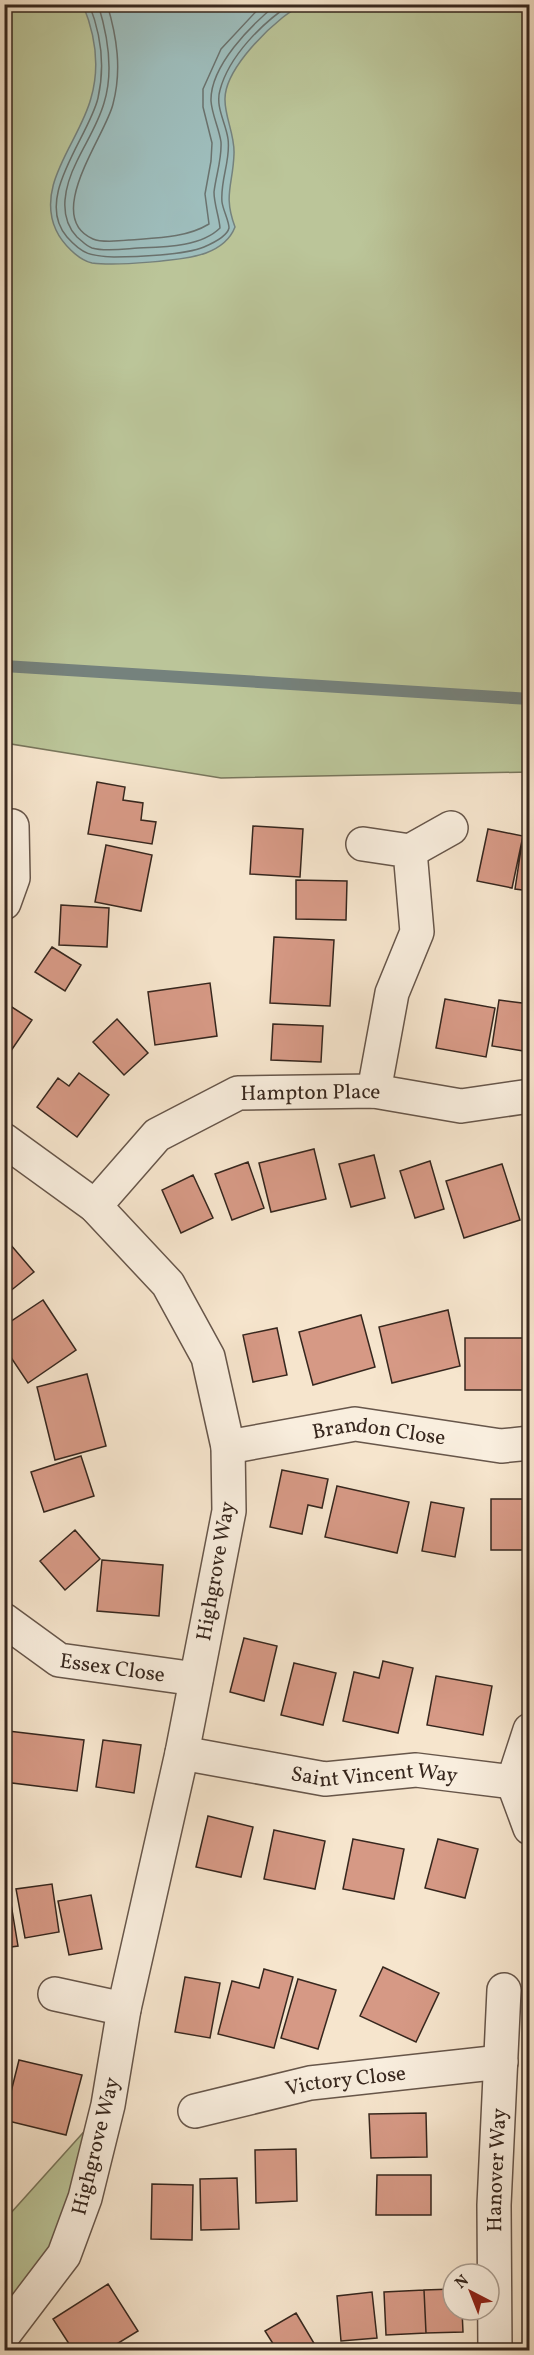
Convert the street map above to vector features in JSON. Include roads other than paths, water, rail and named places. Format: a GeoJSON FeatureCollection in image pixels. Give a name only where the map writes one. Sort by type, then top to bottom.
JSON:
{"type":"FeatureCollection","features":[{"type":"Feature","properties":{"kind":"street"},"geometry":{"type":"LineString","coordinates":[[4,903],[13,878],[12,826]]}},
{"type":"Feature","properties":{"kind":"street"},"geometry":{"type":"LineString","coordinates":[[363,844],[410,851],[451,828]]}},
{"type":"Feature","properties":{"kind":"street"},"geometry":{"type":"LineString","coordinates":[[374,1090],[392,993],[417,933],[410,851]]}},
{"type":"Feature","properties":{"kind":"street","name":"Hampton Place"},"geometry":{"type":"LineString","coordinates":[[95,1206],[157,1135],[238,1093],[374,1090],[461,1106],[530,1096]]}},
{"type":"Feature","properties":{"kind":"street","name":"Highgrove Way"},"geometry":{"type":"LineString","coordinates":[[4,1140],[95,1206],[168,1284],[208,1357],[228,1447],[229,1511],[182,1753],[124,2009],[108,2105],[86,2198],[64,2255],[4,2334]]}},
{"type":"Feature","properties":{"kind":"street","name":"Brandon Close"},"geometry":{"type":"LineString","coordinates":[[228,1447],[355,1424],[501,1446],[530,1443]]}},
{"type":"Feature","properties":{"kind":"street","name":"Essex Close"},"geometry":{"type":"LineString","coordinates":[[4,1620],[59,1660],[196,1679]]}},
{"type":"Feature","properties":{"kind":"street"},"geometry":{"type":"LineString","coordinates":[[530,1730],[513,1782],[530,1828]]}},
{"type":"Feature","properties":{"kind":"street","name":"Saint Vincent Way"},"geometry":{"type":"LineString","coordinates":[[182,1753],[325,1779],[416,1770],[513,1782]]}},
{"type":"Feature","properties":{"kind":"street","name":"Hanover Way"},"geometry":{"type":"LineString","coordinates":[[495,2350],[494,2205],[504,1990]]}},
{"type":"Feature","properties":{"kind":"street"},"geometry":{"type":"LineString","coordinates":[[55,1994],[124,2009]]}},
{"type":"Feature","properties":{"kind":"street","name":"Victory Close"},"geometry":{"type":"LineString","coordinates":[[195,2111],[310,2083],[501,2062]]}},
{"type":"Feature","properties":{"kind":"water"},"geometry":{"type":"Polygon","coordinates":[[[83,5],[301,5],[282,18],[246,54],[237,66],[226,89],[225,107],[234,147],[229,198],[235,227],[227,240],[215,249],[196,256],[150,262],[92,263],[76,255],[56,230],[51,213],[51,196],[55,179],[85,114],[94,86],[95,51],[91,27],[83,5]]]}},
{"type":"Feature","properties":{"kind":"waterway"},"geometry":{"type":"LineString","coordinates":[[4,666],[530,699]]}}]}
